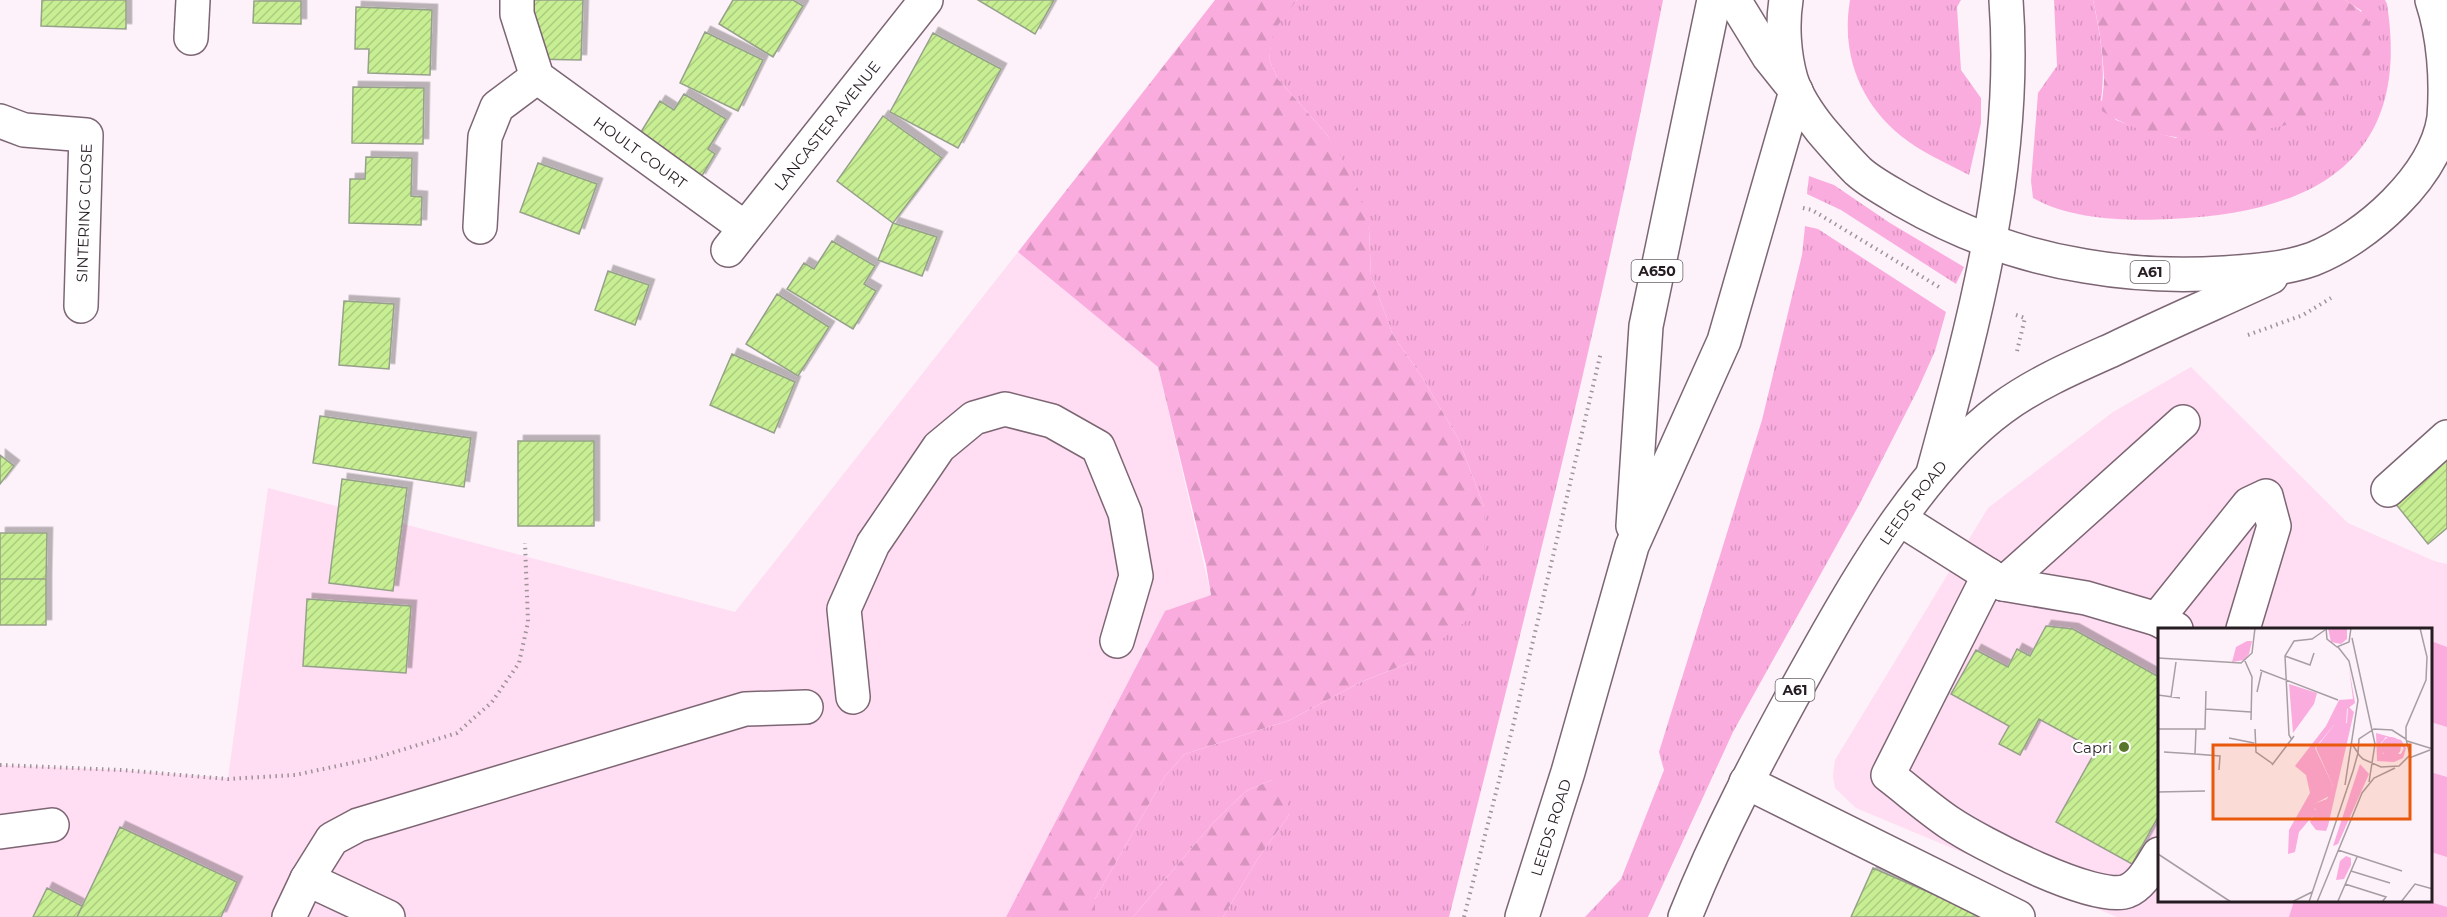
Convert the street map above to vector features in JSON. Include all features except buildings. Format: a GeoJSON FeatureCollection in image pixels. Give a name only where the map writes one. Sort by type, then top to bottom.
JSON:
{"type":"FeatureCollection","features":[{"type":"Feature","properties":{"kind":"main road"},"geometry":{"type":"LineString","coordinates":[[191,38],[193,0]]}},
{"type":"Feature","properties":{"kind":"main road"},"geometry":{"type":"LineString","coordinates":[[480,227],[485,137],[497,107],[537,77],[517,14],[517,0]]}},
{"type":"Feature","properties":{"kind":"main road","name":"LANCASTER AVENUE"},"geometry":{"type":"LineString","coordinates":[[736,239],[926,0]]}},
{"type":"Feature","properties":{"kind":"main road","name":"A650"},"geometry":{"type":"LineString","coordinates":[[1632,546],[1646,326],[1714,0]]}},
{"type":"Feature","properties":{"kind":"main road"},"geometry":{"type":"LineString","coordinates":[[1734,0],[1769,57],[1796,91]]}},
{"type":"Feature","properties":{"kind":"main road","name":"A61"},"geometry":{"type":"LineString","coordinates":[[1786,0],[1787,58],[1796,91],[1812,119],[1859,172],[1926,213],[1990,242],[2049,259],[2087,266],[2202,274],[2249,271],[2312,259],[2338,247],[2382,215],[2407,191],[2438,139],[2444,119],[2445,88],[2440,35],[2432,0]]}},
{"type":"Feature","properties":{"kind":"main road"},"geometry":{"type":"LineString","coordinates":[[1932,478],[1990,242],[2000,185],[2008,77],[2006,0]]}},
{"type":"Feature","properties":{"kind":"main road","name":"HOULT COURT"},"geometry":{"type":"LineString","coordinates":[[537,77],[736,239]]}},
{"type":"Feature","properties":{"kind":"main road","name":"LEEDS ROAD"},"geometry":{"type":"LineString","coordinates":[[1522,917],[1568,772],[1632,546],[1724,341],[1796,91]]}},
{"type":"Feature","properties":{"kind":"main road","name":"SINTERING CLOSE"},"geometry":{"type":"LineString","coordinates":[[0,121],[24,130],[86,135],[81,306]]}},
{"type":"Feature","properties":{"kind":"main road","name":"LEEDS ROAD"},"geometry":{"type":"LineString","coordinates":[[1685,917],[1746,782],[1849,595],[1900,519],[1932,478],[1979,428],[2002,408],[2094,358],[2312,259]]}},
{"type":"Feature","properties":{"kind":"main road"},"geometry":{"type":"LineString","coordinates":[[854,697],[844,609],[873,544],[939,447],[974,418],[1005,409],[1052,421],[1098,447],[1125,513],[1136,576],[1117,641]]}},
{"type":"Feature","properties":{"kind":"main road"},"geometry":{"type":"LineString","coordinates":[[2158,856],[2141,882],[2125,892],[2103,893],[2039,870],[1951,824],[1888,776],[1996,579],[2183,422]]}},
{"type":"Feature","properties":{"kind":"main road"},"geometry":{"type":"LineString","coordinates":[[2388,490],[2447,437]]}},
{"type":"Feature","properties":{"kind":"main road"},"geometry":{"type":"LineString","coordinates":[[1900,519],[1996,579],[2086,598],[2167,624],[2249,504],[2266,496],[2274,525],[2243,628]]}},
{"type":"Feature","properties":{"kind":"main road"},"geometry":{"type":"LineString","coordinates":[[289,917],[307,879],[332,839],[358,825],[745,709],[806,706]]}},
{"type":"Feature","properties":{"kind":"main road"},"geometry":{"type":"LineString","coordinates":[[1746,782],[2018,917]]}},
{"type":"Feature","properties":{"kind":"main road"},"geometry":{"type":"LineString","coordinates":[[0,832],[52,825]]}},
{"type":"Feature","properties":{"kind":"main road"},"geometry":{"type":"LineString","coordinates":[[307,879],[388,917]]}},
{"type":"Feature","properties":{"kind":"path"},"geometry":{"type":"LineString","coordinates":[[1765,201],[1812,210],[1947,292],[2025,318],[2016,357],[2037,387]]}},
{"type":"Feature","properties":{"kind":"path"},"geometry":{"type":"LineString","coordinates":[[1464,917],[1513,726],[1601,351]]}},
{"type":"Feature","properties":{"kind":"path"},"geometry":{"type":"LineString","coordinates":[[0,765],[122,770],[228,778],[295,775],[375,758],[457,733],[492,702],[519,663],[528,622],[525,543]]}},
{"type":"Feature","properties":{"kind":"shaded area"},"geometry":{"type":"Polygon","coordinates":[[[1018,252],[1158,367],[1211,595],[1165,611],[1006,917],[0,917],[0,765],[122,770],[228,778],[268,488],[735,612],[1018,252]]]}},
{"type":"Feature","properties":{"kind":"shaded area"},"geometry":{"type":"Polygon","coordinates":[[[2191,367],[2348,523],[2434,561],[2447,564],[2447,917],[2117,917],[1856,808],[1835,788],[1833,776],[1835,760],[1988,508],[2113,412],[2191,367]]]}},
{"type":"Feature","properties":{"kind":"green space"},"geometry":{"type":"Polygon","coordinates":[[[1215,0],[1297,0],[1273,32],[1269,60],[1278,79],[1328,136],[1356,182],[1369,229],[1371,276],[1393,335],[1422,377],[1459,440],[1484,507],[1484,565],[1466,621],[1411,662],[1361,682],[1290,720],[1185,754],[1165,776],[1095,899],[1095,917],[1006,917],[1165,611],[1211,595],[1206,565],[1158,367],[1018,252],[1215,0]]]}},
{"type":"Feature","properties":{"kind":"green space"},"geometry":{"type":"Polygon","coordinates":[[[1297,0],[1663,0],[1590,345],[1449,917],[1223,917],[1257,860],[1289,815],[1272,780],[1246,791],[1213,823],[1133,917],[1095,917],[1095,899],[1165,776],[1185,754],[1290,720],[1361,682],[1411,662],[1484,507],[1459,440],[1422,377],[1393,335],[1371,276],[1369,229],[1328,136],[1278,79],[1269,60],[1272,32],[1297,0]]]}},
{"type":"Feature","properties":{"kind":"green space"},"geometry":{"type":"Polygon","coordinates":[[[1850,0],[1961,0],[1957,7],[1961,70],[1981,98],[1981,123],[1969,175],[1909,142],[1886,123],[1874,108],[1856,75],[1851,57],[1848,39],[1850,0]]]}},
{"type":"Feature","properties":{"kind":"green space"},"geometry":{"type":"Polygon","coordinates":[[[2054,0],[2093,0],[2103,62],[2101,100],[2116,120],[2176,138],[2362,11],[2345,0],[2385,0],[2391,59],[2383,104],[2367,140],[2341,169],[2307,190],[2267,205],[2222,215],[2154,220],[2100,218],[2065,211],[2033,198],[2031,181],[2038,93],[2057,66],[2054,0]]]}},
{"type":"Feature","properties":{"kind":"green space"},"geometry":{"type":"Polygon","coordinates":[[[2093,0],[2345,0],[2366,18],[2372,29],[2375,43],[2343,96],[2328,110],[2316,116],[2277,127],[2230,135],[2189,138],[2166,136],[2128,125],[2102,111],[2103,59],[2093,0]]]}},
{"type":"Feature","properties":{"kind":"green space"},"geometry":{"type":"Polygon","coordinates":[[[1809,176],[1834,185],[1890,223],[1964,267],[1956,284],[1841,210],[1807,194],[1809,176]]]}},
{"type":"Feature","properties":{"kind":"green space"},"geometry":{"type":"Polygon","coordinates":[[[1805,226],[1818,229],[1946,312],[1935,351],[1859,505],[1733,732],[1648,917],[1585,917],[1621,879],[1664,770],[1659,752],[1762,420],[1802,255],[1805,226]]]}},
{"type":"Feature","properties":{"kind":"green space"},"geometry":{"type":"Polygon","coordinates":[[[2432,641],[2447,647],[2447,727],[2432,722],[2432,641]]]}},
{"type":"Feature","properties":{"kind":"green space"},"geometry":{"type":"Polygon","coordinates":[[[2432,773],[2447,777],[2447,857],[2432,852],[2432,773]]]}},
{"type":"Feature","properties":{"kind":"green space"},"geometry":{"type":"Polygon","coordinates":[[[1272,780],[1284,788],[1289,815],[1257,860],[1223,917],[1133,917],[1213,823],[1246,791],[1272,780]]]}},
{"type":"Feature","properties":{"kind":"green space"},"geometry":{"type":"Polygon","coordinates":[[[2294,902],[2430,902],[2447,907],[2447,917],[2289,917],[2294,902]]]}},
{"type":"Feature","properties":{"kind":"place","name":"Capri"},"geometry":{"type":"Point","coordinates":[2124,747]}}]}
